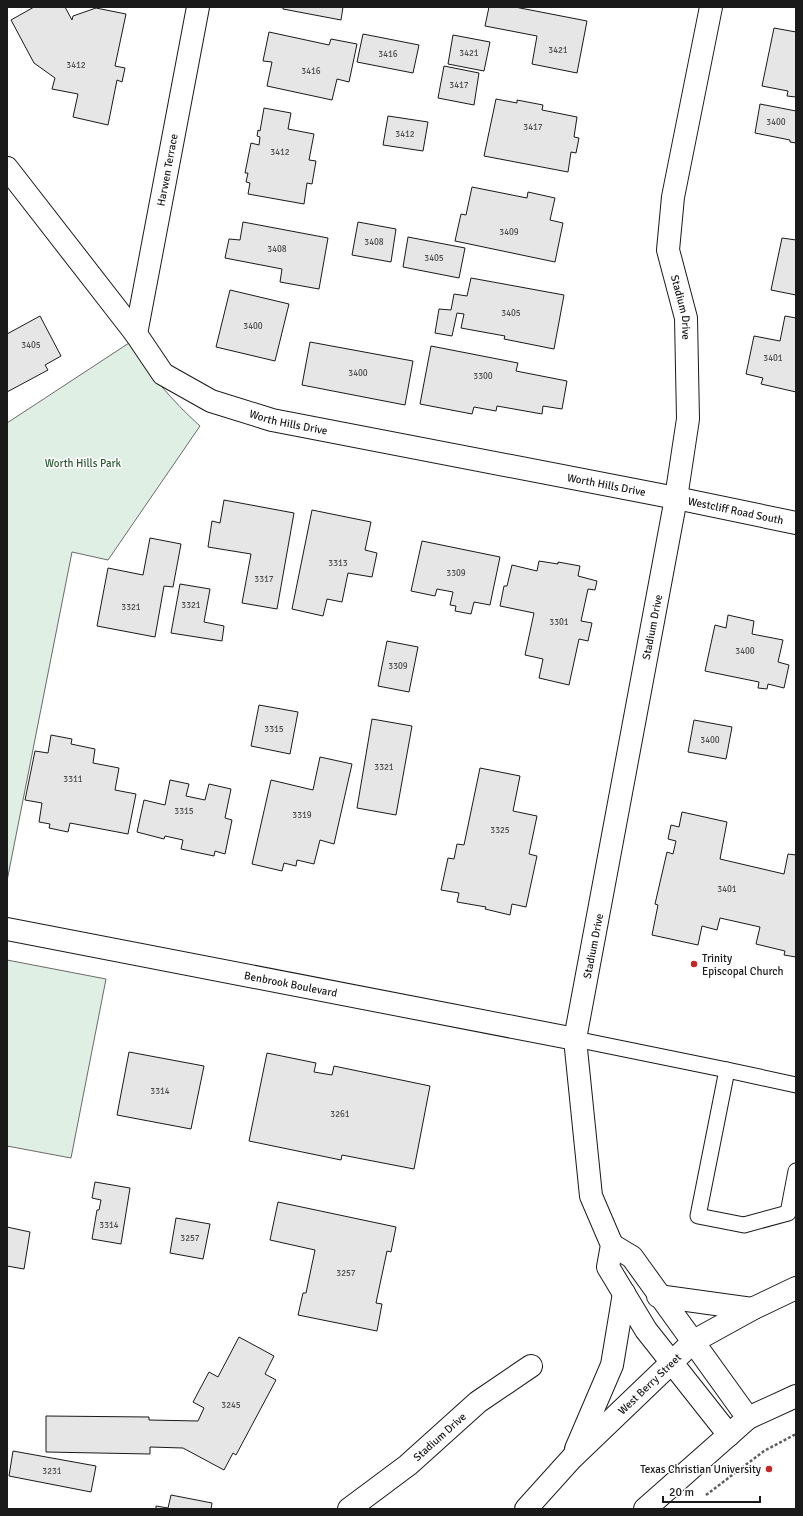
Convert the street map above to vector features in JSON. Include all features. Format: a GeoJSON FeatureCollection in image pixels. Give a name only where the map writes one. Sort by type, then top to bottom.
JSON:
{"type":"FeatureCollection","features":[{"type":"Feature","properties":{"kind":"street","name":"Harwen Terrace"},"geometry":{"type":"LineString","coordinates":[[136,334],[198,7]]}},
{"type":"Feature","properties":{"kind":"street","name":"Stadium Drive"},"geometry":{"type":"LineString","coordinates":[[612,1245],[591,1196],[575,1039],[676,498],[688,419],[686,318],[668,250],[673,197],[711,7]]}},
{"type":"Feature","properties":{"kind":"street","name":"Worth Hills Drive"},"geometry":{"type":"LineString","coordinates":[[7,168],[136,334],[163,374],[211,401],[264,418],[676,498]]}},
{"type":"Feature","properties":{"kind":"street","name":"Westcliff Road South"},"geometry":{"type":"LineString","coordinates":[[676,498],[796,523]]}},
{"type":"Feature","properties":{"kind":"street","name":"Benbrook Boulevard"},"geometry":{"type":"LineString","coordinates":[[7,929],[575,1039]]}},
{"type":"Feature","properties":{"kind":"street"},"geometry":{"type":"LineString","coordinates":[[729,1435],[646,1330],[608,1266],[612,1245],[632,1257],[658,1296],[694,1341],[748,1418]]}},
{"type":"Feature","properties":{"kind":"street","name":"West Berry Street"},"geometry":{"type":"LineString","coordinates":[[526,1509],[572,1458],[694,1341],[752,1309],[796,1288]]}},
{"type":"Feature","properties":{"kind":"street"},"geometry":{"type":"LineString","coordinates":[[572,1458],[612,1365],[624,1293]]}},
{"type":"Feature","properties":{"kind":"street"},"geometry":{"type":"LineString","coordinates":[[658,1296],[752,1309]]}},
{"type":"Feature","properties":{"kind":"street","name":"Stadium Drive"},"geometry":{"type":"LineString","coordinates":[[348,1509],[408,1465],[478,1402],[531,1366]]}},
{"type":"Feature","properties":{"kind":"street"},"geometry":{"type":"LineString","coordinates":[[645,1509],[748,1418],[796,1396]]}},
{"type":"Feature","properties":{"kind":"lane"},"geometry":{"type":"LineString","coordinates":[[575,1039],[796,1085]]}},
{"type":"Feature","properties":{"kind":"lane"},"geometry":{"type":"LineString","coordinates":[[727,1070],[698,1216],[744,1226],[792,1212],[796,1171]]}},
{"type":"Feature","properties":{"kind":"path"},"geometry":{"type":"LineString","coordinates":[[704,1497],[764,1452],[796,1434]]}},
{"type":"Feature","properties":{"kind":"green space","name":"Worth Hills Park"},"geometry":{"type":"Polygon","coordinates":[[[129,343],[162,387],[200,426],[108,560],[72,552],[7,881],[7,423],[129,343]]]}},
{"type":"Feature","properties":{"kind":"green space"},"geometry":{"type":"Polygon","coordinates":[[[7,960],[106,979],[71,1158],[7,1146],[7,960]]]}},
{"type":"Feature","properties":{"kind":"building"},"geometry":{"type":"Polygon","coordinates":[[[34,7],[65,7],[72,20],[73,16],[96,8],[126,14],[115,66],[125,68],[122,82],[117,80],[108,125],[73,117],[78,94],[52,89],[55,78],[34,63],[11,20],[34,7]]]}},
{"type":"Feature","properties":{"kind":"building"},"geometry":{"type":"Polygon","coordinates":[[[283,7],[343,7],[341,20],[283,9],[283,7]]]}},
{"type":"Feature","properties":{"kind":"building"},"geometry":{"type":"Polygon","coordinates":[[[489,7],[515,7],[587,21],[577,73],[532,64],[537,36],[485,26],[489,7]]]}},
{"type":"Feature","properties":{"kind":"building"},"geometry":{"type":"Polygon","coordinates":[[[774,28],[796,32],[796,97],[787,96],[788,91],[762,86],[774,28]]]}},
{"type":"Feature","properties":{"kind":"building"},"geometry":{"type":"Polygon","coordinates":[[[269,32],[329,45],[331,39],[357,44],[349,82],[337,79],[332,100],[267,86],[272,62],[263,61],[269,32]]]}},
{"type":"Feature","properties":{"kind":"building"},"geometry":{"type":"Polygon","coordinates":[[[363,34],[419,45],[413,73],[357,62],[363,34]]]}},
{"type":"Feature","properties":{"kind":"building"},"geometry":{"type":"Polygon","coordinates":[[[453,35],[490,42],[484,71],[448,64],[453,35]]]}},
{"type":"Feature","properties":{"kind":"building"},"geometry":{"type":"Polygon","coordinates":[[[444,66],[479,73],[474,105],[438,98],[444,66]]]}},
{"type":"Feature","properties":{"kind":"building"},"geometry":{"type":"Polygon","coordinates":[[[496,99],[517,103],[517,100],[543,105],[542,110],[577,117],[574,137],[579,138],[576,153],[571,152],[568,172],[484,156],[496,99]]]}},
{"type":"Feature","properties":{"kind":"building"},"geometry":{"type":"Polygon","coordinates":[[[760,104],[796,111],[796,143],[790,142],[790,140],[755,133],[760,104]]]}},
{"type":"Feature","properties":{"kind":"building"},"geometry":{"type":"Polygon","coordinates":[[[264,108],[291,113],[288,129],[314,134],[309,160],[316,161],[312,184],[307,183],[304,204],[248,194],[250,183],[246,182],[248,173],[245,173],[251,143],[259,145],[260,137],[257,136],[258,130],[260,131],[264,108]]]}},
{"type":"Feature","properties":{"kind":"building"},"geometry":{"type":"Polygon","coordinates":[[[388,116],[428,122],[423,151],[383,145],[388,116]]]}},
{"type":"Feature","properties":{"kind":"building"},"geometry":{"type":"Polygon","coordinates":[[[472,187],[527,198],[528,192],[555,198],[550,220],[563,223],[555,262],[455,241],[461,214],[466,215],[472,187]]]}},
{"type":"Feature","properties":{"kind":"building"},"geometry":{"type":"Polygon","coordinates":[[[243,222],[328,238],[319,289],[280,282],[282,269],[225,258],[229,239],[240,240],[243,222]]]}},
{"type":"Feature","properties":{"kind":"building"},"geometry":{"type":"Polygon","coordinates":[[[358,222],[396,229],[391,262],[352,255],[358,222]]]}},
{"type":"Feature","properties":{"kind":"building"},"geometry":{"type":"Polygon","coordinates":[[[408,237],[465,248],[459,278],[403,267],[408,237]]]}},
{"type":"Feature","properties":{"kind":"building"},"geometry":{"type":"Polygon","coordinates":[[[782,238],[796,240],[796,295],[771,290],[782,238]]]}},
{"type":"Feature","properties":{"kind":"building"},"geometry":{"type":"Polygon","coordinates":[[[471,278],[564,295],[554,349],[504,339],[505,336],[461,328],[464,314],[457,313],[452,336],[435,333],[439,309],[451,310],[454,294],[467,296],[471,278]]]}},
{"type":"Feature","properties":{"kind":"building"},"geometry":{"type":"Polygon","coordinates":[[[230,290],[289,304],[275,361],[216,347],[230,290]]]}},
{"type":"Feature","properties":{"kind":"building"},"geometry":{"type":"Polygon","coordinates":[[[40,316],[61,356],[45,365],[48,370],[7,392],[7,334],[40,316]]]}},
{"type":"Feature","properties":{"kind":"building"},"geometry":{"type":"Polygon","coordinates":[[[785,316],[796,318],[796,392],[761,384],[763,378],[746,374],[754,336],[780,341],[785,316]]]}},
{"type":"Feature","properties":{"kind":"building"},"geometry":{"type":"Polygon","coordinates":[[[310,342],[413,361],[405,405],[302,385],[310,342]]]}},
{"type":"Feature","properties":{"kind":"building"},"geometry":{"type":"Polygon","coordinates":[[[431,346],[518,363],[516,371],[567,381],[562,409],[543,406],[542,414],[497,406],[496,411],[474,407],[472,414],[420,404],[431,346]]]}},
{"type":"Feature","properties":{"kind":"building"},"geometry":{"type":"Polygon","coordinates":[[[224,500],[294,513],[277,609],[242,603],[251,554],[208,547],[212,521],[220,523],[224,500]]]}},
{"type":"Feature","properties":{"kind":"building"},"geometry":{"type":"Polygon","coordinates":[[[312,510],[371,522],[365,550],[377,553],[372,577],[348,573],[342,602],[327,599],[323,616],[292,609],[312,510]]]}},
{"type":"Feature","properties":{"kind":"building"},"geometry":{"type":"Polygon","coordinates":[[[150,538],[181,544],[173,587],[164,586],[155,637],[97,626],[108,568],[143,575],[150,538]]]}},
{"type":"Feature","properties":{"kind":"building"},"geometry":{"type":"Polygon","coordinates":[[[422,541],[500,557],[490,605],[474,602],[471,614],[455,611],[456,606],[450,605],[453,592],[437,589],[435,596],[411,591],[422,541]]]}},
{"type":"Feature","properties":{"kind":"building"},"geometry":{"type":"Polygon","coordinates":[[[539,561],[558,564],[558,562],[580,566],[578,576],[597,581],[595,590],[588,589],[581,621],[592,623],[588,641],[579,639],[569,685],[539,678],[543,659],[525,655],[534,613],[500,606],[504,586],[507,586],[512,565],[537,571],[539,561]]]}},
{"type":"Feature","properties":{"kind":"building"},"geometry":{"type":"Polygon","coordinates":[[[180,584],[210,589],[204,622],[224,626],[222,641],[171,633],[180,584]]]}},
{"type":"Feature","properties":{"kind":"building"},"geometry":{"type":"Polygon","coordinates":[[[728,615],[754,621],[752,634],[783,640],[778,662],[789,665],[784,688],[768,684],[767,689],[758,688],[759,682],[705,671],[715,625],[726,628],[728,615]]]}},
{"type":"Feature","properties":{"kind":"building"},"geometry":{"type":"Polygon","coordinates":[[[387,641],[418,647],[409,692],[378,686],[387,641]]]}},
{"type":"Feature","properties":{"kind":"building"},"geometry":{"type":"Polygon","coordinates":[[[259,705],[298,712],[290,754],[251,746],[259,705]]]}},
{"type":"Feature","properties":{"kind":"building"},"geometry":{"type":"Polygon","coordinates":[[[372,719],[412,726],[396,815],[357,808],[372,719]]]}},
{"type":"Feature","properties":{"kind":"building"},"geometry":{"type":"Polygon","coordinates":[[[694,720],[732,727],[726,759],[688,752],[694,720]]]}},
{"type":"Feature","properties":{"kind":"building"},"geometry":{"type":"Polygon","coordinates":[[[51,735],[72,739],[71,744],[95,749],[93,763],[119,768],[115,790],[136,794],[128,834],[70,823],[68,832],[49,828],[50,824],[39,822],[42,803],[25,800],[35,751],[48,753],[51,735]]]}},
{"type":"Feature","properties":{"kind":"building"},"geometry":{"type":"Polygon","coordinates":[[[320,757],[352,764],[334,844],[320,840],[314,864],[297,860],[296,866],[284,863],[282,871],[252,864],[271,780],[313,790],[320,757]]]}},
{"type":"Feature","properties":{"kind":"building"},"geometry":{"type":"Polygon","coordinates":[[[480,768],[520,776],[513,811],[537,816],[529,854],[537,856],[526,907],[512,904],[510,915],[485,909],[486,907],[457,902],[459,893],[441,890],[448,858],[454,859],[457,844],[464,845],[480,768]]]}},
{"type":"Feature","properties":{"kind":"building"},"geometry":{"type":"Polygon","coordinates":[[[170,780],[189,784],[186,796],[205,800],[209,784],[231,789],[225,818],[232,820],[225,854],[215,851],[214,856],[181,849],[183,840],[165,836],[164,839],[137,832],[144,800],[165,805],[170,780]]]}},
{"type":"Feature","properties":{"kind":"building"},"geometry":{"type":"Polygon","coordinates":[[[682,812],[727,822],[720,859],[784,874],[788,854],[796,855],[796,957],[784,955],[785,951],[756,944],[760,927],[720,918],[717,930],[702,926],[698,945],[652,935],[658,905],[655,904],[667,852],[673,854],[676,841],[668,839],[671,825],[679,827],[682,812]]]}},
{"type":"Feature","properties":{"kind":"building"},"geometry":{"type":"Polygon","coordinates":[[[129,1052],[204,1066],[191,1129],[117,1115],[129,1052]]]}},
{"type":"Feature","properties":{"kind":"building"},"geometry":{"type":"Polygon","coordinates":[[[267,1053],[316,1063],[314,1072],[332,1075],[334,1066],[430,1086],[414,1169],[342,1155],[341,1160],[249,1141],[267,1053]]]}},
{"type":"Feature","properties":{"kind":"building"},"geometry":{"type":"Polygon","coordinates":[[[95,1182],[130,1188],[121,1244],[92,1239],[97,1210],[99,1210],[101,1200],[92,1198],[95,1182]]]}},
{"type":"Feature","properties":{"kind":"building"},"geometry":{"type":"Polygon","coordinates":[[[278,1202],[396,1227],[391,1252],[387,1251],[376,1303],[382,1304],[377,1331],[298,1315],[303,1293],[306,1293],[315,1250],[270,1240],[278,1202]]]}},
{"type":"Feature","properties":{"kind":"building"},"geometry":{"type":"Polygon","coordinates":[[[176,1218],[210,1224],[203,1259],[170,1253],[176,1218]]]}},
{"type":"Feature","properties":{"kind":"building"},"geometry":{"type":"Polygon","coordinates":[[[7,1227],[30,1232],[24,1269],[7,1266],[7,1227]]]}},
{"type":"Feature","properties":{"kind":"building"},"geometry":{"type":"Polygon","coordinates":[[[239,1337],[274,1356],[265,1374],[276,1380],[236,1455],[233,1453],[224,1470],[183,1448],[150,1447],[150,1454],[46,1452],[46,1416],[149,1417],[149,1420],[198,1421],[204,1408],[193,1402],[209,1372],[218,1377],[239,1337]]]}},
{"type":"Feature","properties":{"kind":"building"},"geometry":{"type":"Polygon","coordinates":[[[13,1451],[96,1466],[91,1492],[9,1476],[13,1451]]]}},
{"type":"Feature","properties":{"kind":"building"},"geometry":{"type":"Polygon","coordinates":[[[171,1495],[212,1503],[211,1509],[156,1509],[156,1506],[168,1508],[171,1495]]]}},
{"type":"Feature","properties":{"kind":"place","name":"Trinity Episcopal Church"},"geometry":{"type":"Point","coordinates":[694,964]}},
{"type":"Feature","properties":{"kind":"place","name":"Texas Christian University"},"geometry":{"type":"Point","coordinates":[769,1469]}}]}
